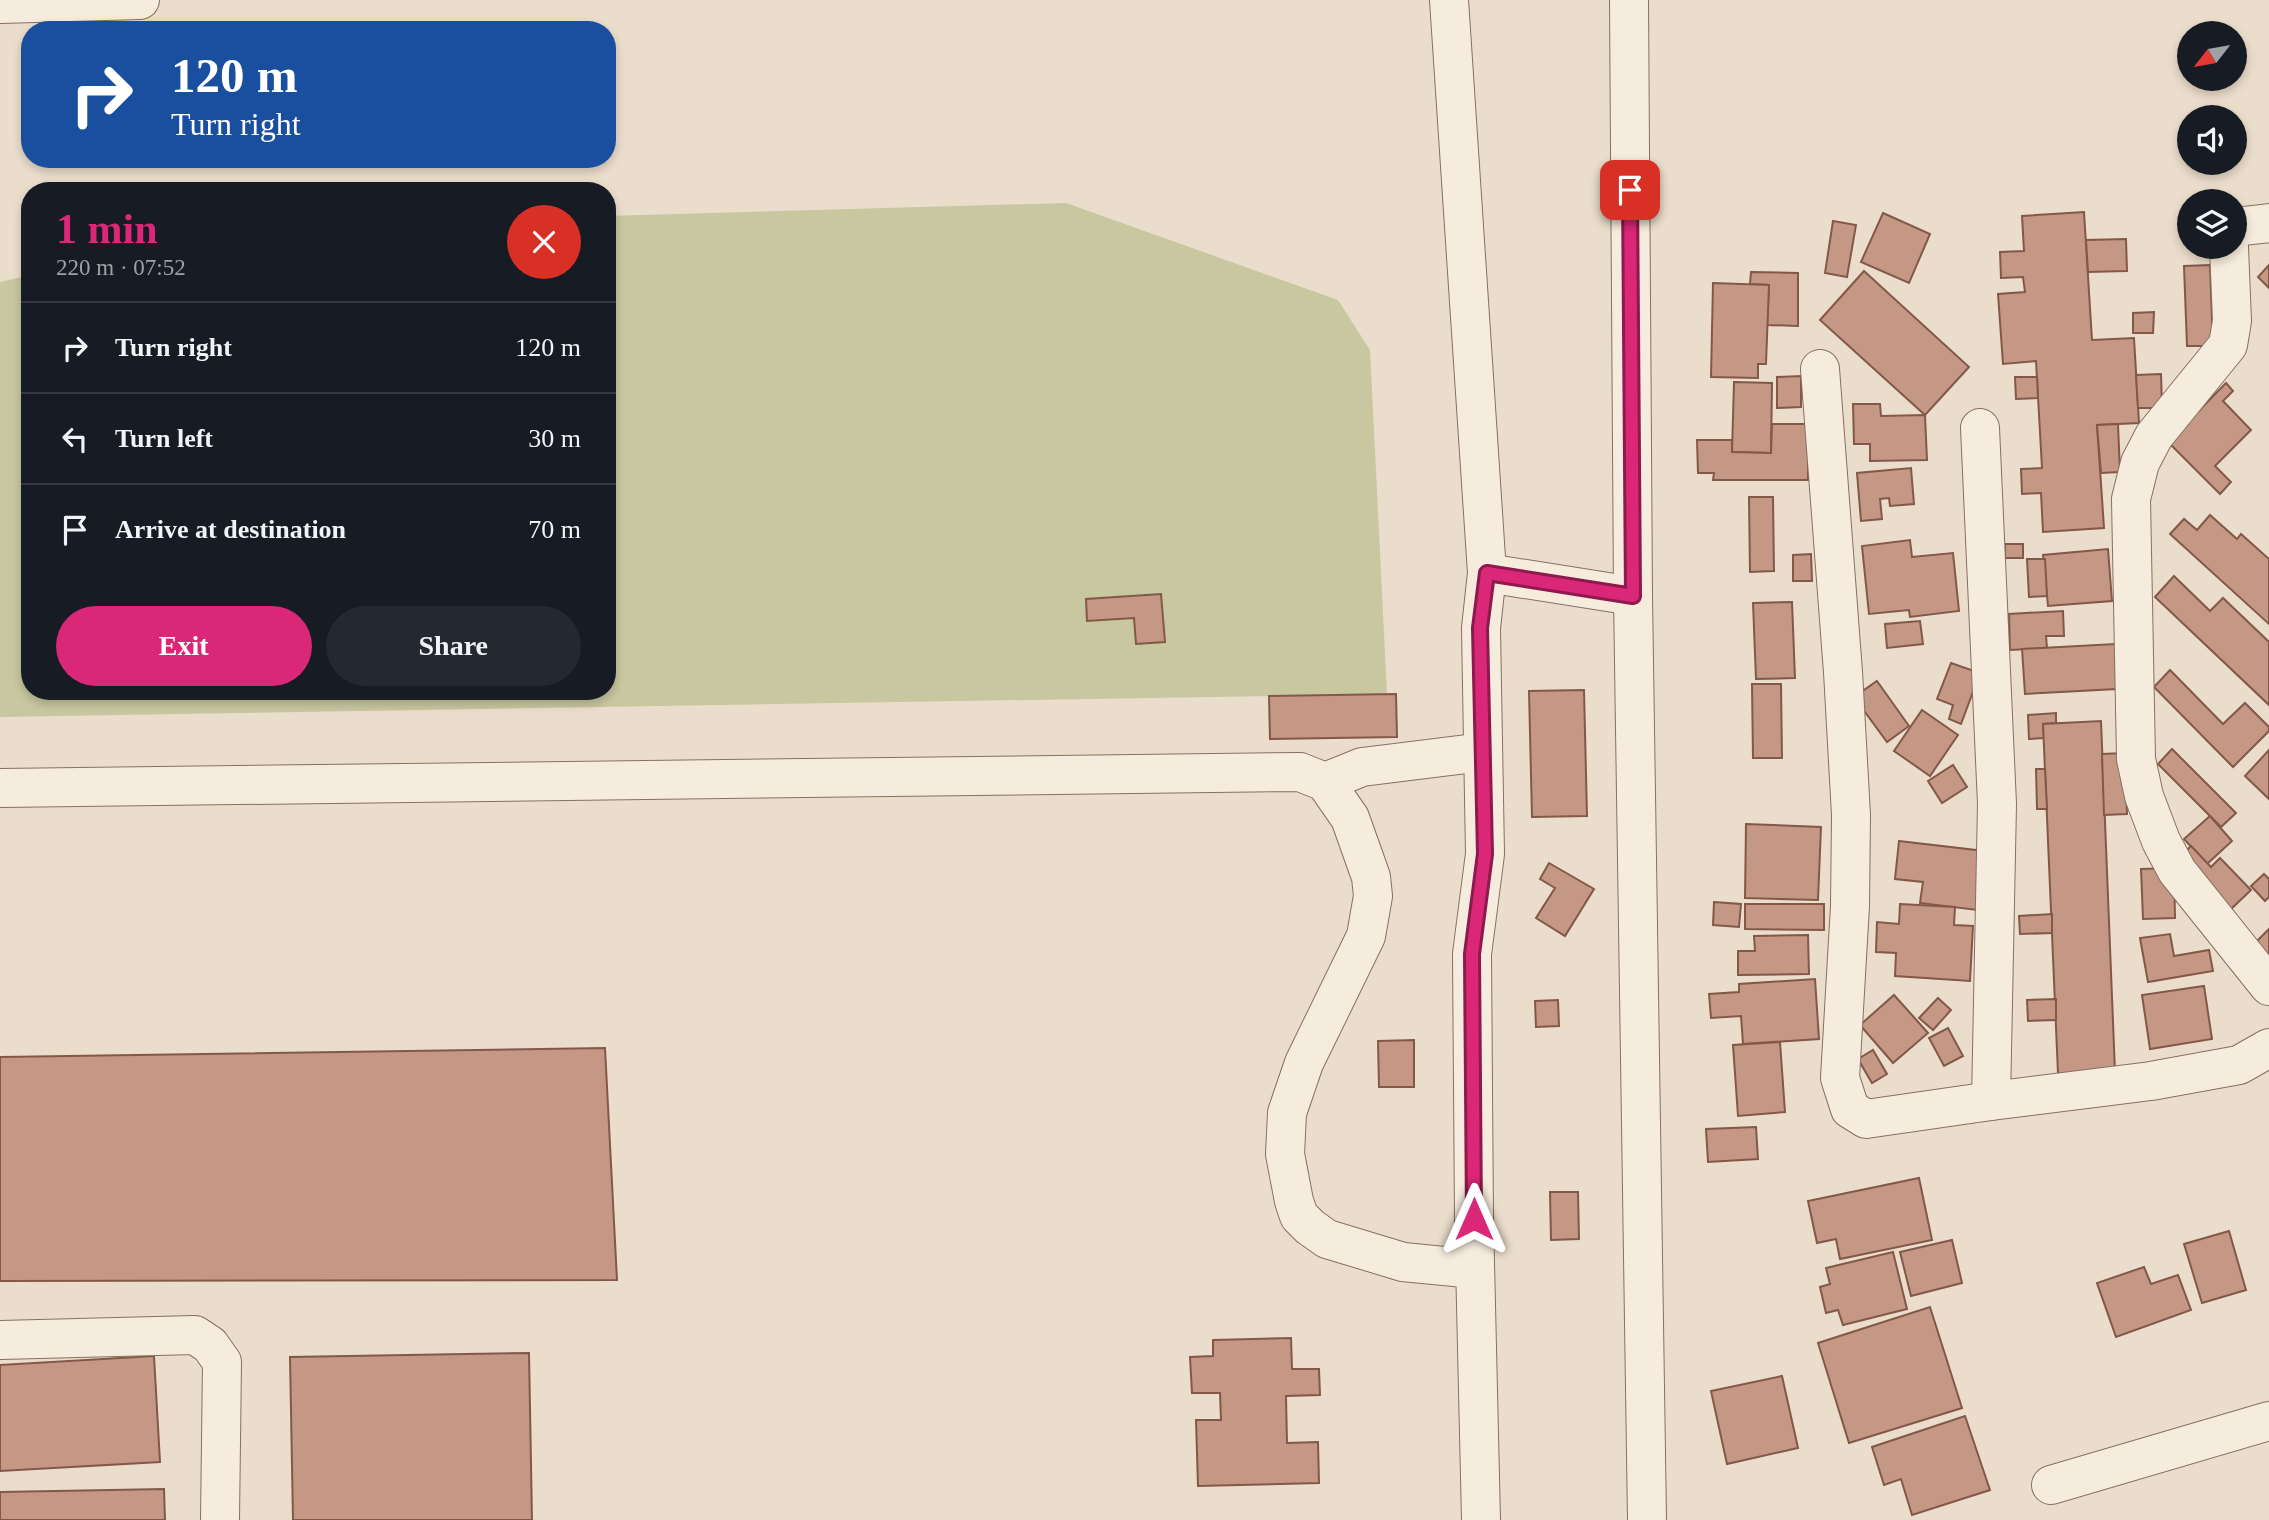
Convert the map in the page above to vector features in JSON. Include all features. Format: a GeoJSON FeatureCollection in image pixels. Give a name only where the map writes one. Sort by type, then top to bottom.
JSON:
{"type":"FeatureCollection","features":[{"type":"Feature","properties":{"kind":"street"},"geometry":{"type":"LineString","coordinates":[[0,4],[140,0]]}},
{"type":"Feature","properties":{"kind":"street"},"geometry":{"type":"LineString","coordinates":[[1449,0],[1487,573],[1480,628],[1485,854],[1472,954],[1480,1520]]}},
{"type":"Feature","properties":{"kind":"street"},"geometry":{"type":"LineString","coordinates":[[1629,0],[1633,596],[1647,1520]]}},
{"type":"Feature","properties":{"kind":"street"},"geometry":{"type":"LineString","coordinates":[[2247,226],[2269,223]]}},
{"type":"Feature","properties":{"kind":"street"},"geometry":{"type":"LineString","coordinates":[[2229,259],[2232,321],[2228,345],[2154,436],[2140,463],[2131,499],[2136,759],[2144,796],[2161,841],[2178,870],[2269,986]]}},
{"type":"Feature","properties":{"kind":"street"},"geometry":{"type":"LineString","coordinates":[[1820,369],[1851,815],[1850,906],[1840,1078],[1850,1109],[1866,1119],[2151,1081],[2239,1065],[2269,1048]]}},
{"type":"Feature","properties":{"kind":"street"},"geometry":{"type":"LineString","coordinates":[[1979,428],[1997,804],[1991,1101]]}},
{"type":"Feature","properties":{"kind":"street"},"geometry":{"type":"LineString","coordinates":[[1487,573],[1633,596]]}},
{"type":"Feature","properties":{"kind":"street"},"geometry":{"type":"LineString","coordinates":[[1325,782],[1362,767],[1483,752]]}},
{"type":"Feature","properties":{"kind":"street"},"geometry":{"type":"LineString","coordinates":[[0,788],[1300,772],[1325,782],[1350,818],[1371,877],[1373,896],[1366,936],[1304,1063],[1287,1113],[1285,1154],[1299,1216],[1327,1239],[1403,1262],[1475,1269]]}},
{"type":"Feature","properties":{"kind":"street"},"geometry":{"type":"LineString","coordinates":[[0,1340],[195,1335],[210,1345],[222,1362],[220,1520]]}},
{"type":"Feature","properties":{"kind":"street"},"geometry":{"type":"LineString","coordinates":[[2051,1485],[2269,1421]]}},
{"type":"Feature","properties":{"kind":"green space"},"geometry":{"type":"Polygon","coordinates":[[[1066,203],[1338,300],[1370,350],[1387,694],[0,717],[0,282],[21,277],[21,700],[616,700],[616,216],[1066,203]]]}},
{"type":"Feature","properties":{"kind":"building"},"geometry":{"type":"Polygon","coordinates":[[[2084,212],[2092,340],[2134,338],[2139,423],[2097,425],[2104,528],[2043,532],[2041,493],[2022,494],[2021,469],[2042,468],[2036,361],[2003,364],[1998,294],[2025,292],[2023,277],[2001,278],[2000,252],[2024,251],[2022,216],[2084,212]]]}},
{"type":"Feature","properties":{"kind":"building"},"geometry":{"type":"Polygon","coordinates":[[[1883,213],[1930,234],[1909,283],[1861,262],[1883,213]]]}},
{"type":"Feature","properties":{"kind":"building"},"geometry":{"type":"Polygon","coordinates":[[[1833,221],[1856,225],[1847,277],[1825,273],[1833,221]]]}},
{"type":"Feature","properties":{"kind":"building"},"geometry":{"type":"Polygon","coordinates":[[[2126,239],[2127,271],[2088,272],[2086,240],[2126,239]]]}},
{"type":"Feature","properties":{"kind":"building"},"geometry":{"type":"Polygon","coordinates":[[[2210,265],[2213,346],[2187,346],[2184,266],[2210,265]]]}},
{"type":"Feature","properties":{"kind":"building"},"geometry":{"type":"Polygon","coordinates":[[[2269,265],[2269,288],[2258,277],[2269,265]]]}},
{"type":"Feature","properties":{"kind":"building"},"geometry":{"type":"Polygon","coordinates":[[[1864,271],[1969,367],[1925,415],[1820,320],[1864,271]]]}},
{"type":"Feature","properties":{"kind":"building"},"geometry":{"type":"Polygon","coordinates":[[[1751,272],[1798,273],[1798,326],[1767,325],[1769,285],[1750,284],[1751,272]]]}},
{"type":"Feature","properties":{"kind":"building"},"geometry":{"type":"Polygon","coordinates":[[[1713,283],[1769,285],[1766,364],[1758,364],[1758,378],[1711,377],[1713,283]]]}},
{"type":"Feature","properties":{"kind":"building"},"geometry":{"type":"Polygon","coordinates":[[[2154,312],[2153,333],[2133,333],[2133,313],[2154,312]]]}},
{"type":"Feature","properties":{"kind":"building"},"geometry":{"type":"Polygon","coordinates":[[[2161,374],[2162,408],[2138,408],[2136,375],[2161,374]]]}},
{"type":"Feature","properties":{"kind":"building"},"geometry":{"type":"Polygon","coordinates":[[[1801,376],[1801,407],[1777,408],[1777,377],[1801,376]]]}},
{"type":"Feature","properties":{"kind":"building"},"geometry":{"type":"Polygon","coordinates":[[[2015,377],[2037,377],[2038,398],[2016,399],[2015,377]]]}},
{"type":"Feature","properties":{"kind":"building"},"geometry":{"type":"Polygon","coordinates":[[[1734,382],[1772,383],[1771,453],[1732,452],[1734,382]]]}},
{"type":"Feature","properties":{"kind":"building"},"geometry":{"type":"Polygon","coordinates":[[[2226,383],[2233,391],[2223,401],[2251,430],[2215,466],[2231,482],[2220,494],[2168,442],[2226,383]]]}},
{"type":"Feature","properties":{"kind":"building"},"geometry":{"type":"Polygon","coordinates":[[[1853,404],[1880,404],[1881,416],[1925,415],[1927,460],[1870,461],[1870,444],[1854,444],[1853,404]]]}},
{"type":"Feature","properties":{"kind":"building"},"geometry":{"type":"Polygon","coordinates":[[[1772,424],[1808,424],[1808,480],[1713,480],[1714,473],[1698,473],[1697,440],[1732,440],[1732,452],[1771,453],[1772,424]]]}},
{"type":"Feature","properties":{"kind":"building"},"geometry":{"type":"Polygon","coordinates":[[[2118,424],[2120,472],[2101,473],[2097,425],[2118,424]]]}},
{"type":"Feature","properties":{"kind":"building"},"geometry":{"type":"Polygon","coordinates":[[[1911,468],[1914,504],[1890,506],[1889,498],[1880,499],[1882,519],[1861,521],[1857,473],[1911,468]]]}},
{"type":"Feature","properties":{"kind":"building"},"geometry":{"type":"Polygon","coordinates":[[[1749,497],[1773,497],[1774,571],[1750,572],[1749,497]]]}},
{"type":"Feature","properties":{"kind":"building"},"geometry":{"type":"Polygon","coordinates":[[[2210,515],[2237,539],[2241,534],[2269,559],[2269,624],[2170,534],[2184,519],[2197,530],[2210,515]]]}},
{"type":"Feature","properties":{"kind":"building"},"geometry":{"type":"Polygon","coordinates":[[[1910,540],[1912,557],[1953,553],[1959,611],[1910,617],[1909,610],[1869,614],[1862,546],[1910,540]]]}},
{"type":"Feature","properties":{"kind":"building"},"geometry":{"type":"Polygon","coordinates":[[[2005,544],[2023,544],[2023,558],[2005,558],[2005,544]]]}},
{"type":"Feature","properties":{"kind":"building"},"geometry":{"type":"Polygon","coordinates":[[[2108,549],[2112,601],[2048,606],[2043,555],[2108,549]]]}},
{"type":"Feature","properties":{"kind":"building"},"geometry":{"type":"Polygon","coordinates":[[[1811,554],[1812,581],[1793,581],[1793,555],[1811,554]]]}},
{"type":"Feature","properties":{"kind":"building"},"geometry":{"type":"Polygon","coordinates":[[[2027,559],[2045,559],[2047,596],[2029,597],[2027,559]]]}},
{"type":"Feature","properties":{"kind":"building"},"geometry":{"type":"Polygon","coordinates":[[[2174,576],[2210,611],[2223,598],[2269,642],[2269,705],[2155,597],[2174,576]]]}},
{"type":"Feature","properties":{"kind":"building"},"geometry":{"type":"Polygon","coordinates":[[[1161,594],[1165,642],[1136,644],[1134,618],[1087,621],[1086,599],[1161,594]]]}},
{"type":"Feature","properties":{"kind":"building"},"geometry":{"type":"Polygon","coordinates":[[[1792,602],[1795,678],[1756,679],[1753,603],[1792,602]]]}},
{"type":"Feature","properties":{"kind":"building"},"geometry":{"type":"Polygon","coordinates":[[[2063,611],[2064,636],[2046,636],[2047,648],[2010,650],[2009,614],[2063,611]]]}},
{"type":"Feature","properties":{"kind":"building"},"geometry":{"type":"Polygon","coordinates":[[[1920,621],[1923,644],[1887,648],[1885,624],[1920,621]]]}},
{"type":"Feature","properties":{"kind":"building"},"geometry":{"type":"Polygon","coordinates":[[[2115,644],[2117,689],[2025,694],[2022,649],[2115,644]]]}},
{"type":"Feature","properties":{"kind":"building"},"geometry":{"type":"Polygon","coordinates":[[[1951,663],[1980,673],[1961,724],[1949,719],[1953,705],[1937,699],[1951,663]]]}},
{"type":"Feature","properties":{"kind":"building"},"geometry":{"type":"Polygon","coordinates":[[[2170,670],[2223,724],[2245,703],[2269,727],[2269,731],[2233,767],[2154,687],[2170,670]]]}},
{"type":"Feature","properties":{"kind":"building"},"geometry":{"type":"Polygon","coordinates":[[[1877,681],[1909,726],[1887,742],[1854,697],[1877,681]]]}},
{"type":"Feature","properties":{"kind":"building"},"geometry":{"type":"Polygon","coordinates":[[[1752,684],[1781,684],[1782,758],[1753,758],[1752,684]]]}},
{"type":"Feature","properties":{"kind":"building"},"geometry":{"type":"Polygon","coordinates":[[[1584,690],[1587,816],[1532,817],[1529,691],[1584,690]]]}},
{"type":"Feature","properties":{"kind":"building"},"geometry":{"type":"Polygon","coordinates":[[[1396,694],[1397,737],[1270,739],[1269,696],[1396,694]]]}},
{"type":"Feature","properties":{"kind":"building"},"geometry":{"type":"Polygon","coordinates":[[[1922,710],[1958,735],[1930,776],[1894,751],[1922,710]]]}},
{"type":"Feature","properties":{"kind":"building"},"geometry":{"type":"Polygon","coordinates":[[[2056,713],[2056,723],[2043,724],[2044,738],[2029,739],[2028,715],[2056,713]]]}},
{"type":"Feature","properties":{"kind":"building"},"geometry":{"type":"Polygon","coordinates":[[[2101,721],[2115,1072],[2058,1074],[2043,724],[2101,721]]]}},
{"type":"Feature","properties":{"kind":"building"},"geometry":{"type":"Polygon","coordinates":[[[2172,749],[2236,813],[2221,827],[2158,764],[2172,749]]]}},
{"type":"Feature","properties":{"kind":"building"},"geometry":{"type":"Polygon","coordinates":[[[2269,750],[2269,799],[2245,776],[2269,750]]]}},
{"type":"Feature","properties":{"kind":"building"},"geometry":{"type":"Polygon","coordinates":[[[2125,753],[2127,814],[2104,815],[2102,754],[2125,753]]]}},
{"type":"Feature","properties":{"kind":"building"},"geometry":{"type":"Polygon","coordinates":[[[1953,765],[1967,787],[1942,803],[1928,781],[1953,765]]]}},
{"type":"Feature","properties":{"kind":"building"},"geometry":{"type":"Polygon","coordinates":[[[2036,769],[2045,769],[2047,809],[2037,809],[2036,769]]]}},
{"type":"Feature","properties":{"kind":"building"},"geometry":{"type":"Polygon","coordinates":[[[2210,816],[2232,841],[2207,864],[2184,839],[2210,816]]]}},
{"type":"Feature","properties":{"kind":"building"},"geometry":{"type":"Polygon","coordinates":[[[1746,824],[1821,827],[1818,900],[1745,898],[1746,824]]]}},
{"type":"Feature","properties":{"kind":"building"},"geometry":{"type":"Polygon","coordinates":[[[1899,841],[1984,851],[1977,910],[1920,903],[1923,882],[1895,879],[1899,841]]]}},
{"type":"Feature","properties":{"kind":"building"},"geometry":{"type":"Polygon","coordinates":[[[2191,846],[2211,867],[2220,858],[2251,890],[2229,911],[2179,858],[2191,846]]]}},
{"type":"Feature","properties":{"kind":"building"},"geometry":{"type":"Polygon","coordinates":[[[1549,863],[1594,889],[1565,936],[1536,918],[1555,888],[1540,879],[1549,863]]]}},
{"type":"Feature","properties":{"kind":"building"},"geometry":{"type":"Polygon","coordinates":[[[2174,868],[2175,918],[2143,919],[2141,869],[2174,868]]]}},
{"type":"Feature","properties":{"kind":"building"},"geometry":{"type":"Polygon","coordinates":[[[2264,874],[2269,879],[2269,897],[2265,901],[2251,886],[2264,874]]]}},
{"type":"Feature","properties":{"kind":"building"},"geometry":{"type":"Polygon","coordinates":[[[1714,902],[1741,904],[1739,927],[1713,925],[1714,902]]]}},
{"type":"Feature","properties":{"kind":"building"},"geometry":{"type":"Polygon","coordinates":[[[1745,904],[1824,904],[1824,930],[1745,929],[1745,904]]]}},
{"type":"Feature","properties":{"kind":"building"},"geometry":{"type":"Polygon","coordinates":[[[1900,904],[1955,907],[1954,925],[1973,926],[1970,981],[1895,976],[1896,953],[1876,952],[1877,922],[1899,924],[1900,904]]]}},
{"type":"Feature","properties":{"kind":"building"},"geometry":{"type":"Polygon","coordinates":[[[2052,914],[2052,933],[2020,934],[2019,916],[2052,914]]]}},
{"type":"Feature","properties":{"kind":"building"},"geometry":{"type":"Polygon","coordinates":[[[2269,929],[2269,958],[2254,944],[2269,929]]]}},
{"type":"Feature","properties":{"kind":"building"},"geometry":{"type":"Polygon","coordinates":[[[2170,934],[2174,956],[2209,950],[2213,971],[2148,982],[2140,938],[2170,934]]]}},
{"type":"Feature","properties":{"kind":"building"},"geometry":{"type":"Polygon","coordinates":[[[1808,935],[1809,974],[1738,975],[1738,951],[1755,951],[1754,936],[1808,935]]]}},
{"type":"Feature","properties":{"kind":"building"},"geometry":{"type":"Polygon","coordinates":[[[1815,979],[1819,1039],[1743,1044],[1741,1016],[1711,1018],[1709,994],[1739,992],[1739,984],[1815,979]]]}},
{"type":"Feature","properties":{"kind":"building"},"geometry":{"type":"Polygon","coordinates":[[[2204,986],[2212,1039],[2150,1049],[2142,995],[2204,986]]]}},
{"type":"Feature","properties":{"kind":"building"},"geometry":{"type":"Polygon","coordinates":[[[1894,995],[1928,1033],[1893,1063],[1860,1025],[1894,995]]]}},
{"type":"Feature","properties":{"kind":"building"},"geometry":{"type":"Polygon","coordinates":[[[1938,998],[1951,1010],[1933,1030],[1919,1018],[1938,998]]]}},
{"type":"Feature","properties":{"kind":"building"},"geometry":{"type":"Polygon","coordinates":[[[2056,999],[2056,1020],[2028,1021],[2027,1000],[2056,999]]]}},
{"type":"Feature","properties":{"kind":"building"},"geometry":{"type":"Polygon","coordinates":[[[1558,1000],[1559,1026],[1536,1027],[1535,1001],[1558,1000]]]}},
{"type":"Feature","properties":{"kind":"building"},"geometry":{"type":"Polygon","coordinates":[[[1948,1028],[1963,1056],[1944,1066],[1929,1038],[1948,1028]]]}},
{"type":"Feature","properties":{"kind":"building"},"geometry":{"type":"Polygon","coordinates":[[[1414,1040],[1414,1087],[1379,1087],[1378,1041],[1414,1040]]]}},
{"type":"Feature","properties":{"kind":"building"},"geometry":{"type":"Polygon","coordinates":[[[1780,1042],[1785,1112],[1738,1116],[1733,1045],[1780,1042]]]}},
{"type":"Feature","properties":{"kind":"building"},"geometry":{"type":"Polygon","coordinates":[[[605,1048],[617,1280],[0,1281],[0,1057],[605,1048]]]}},
{"type":"Feature","properties":{"kind":"building"},"geometry":{"type":"Polygon","coordinates":[[[1873,1050],[1887,1074],[1872,1083],[1858,1059],[1873,1050]]]}},
{"type":"Feature","properties":{"kind":"building"},"geometry":{"type":"Polygon","coordinates":[[[1756,1127],[1758,1159],[1708,1162],[1706,1129],[1756,1127]]]}},
{"type":"Feature","properties":{"kind":"building"},"geometry":{"type":"Polygon","coordinates":[[[1919,1178],[1932,1240],[1840,1259],[1836,1239],[1817,1243],[1808,1201],[1919,1178]]]}},
{"type":"Feature","properties":{"kind":"building"},"geometry":{"type":"Polygon","coordinates":[[[1550,1192],[1578,1192],[1579,1239],[1551,1240],[1550,1192]]]}},
{"type":"Feature","properties":{"kind":"building"},"geometry":{"type":"Polygon","coordinates":[[[2229,1231],[2246,1290],[2202,1303],[2184,1244],[2229,1231]]]}},
{"type":"Feature","properties":{"kind":"building"},"geometry":{"type":"Polygon","coordinates":[[[1952,1240],[1962,1283],[1911,1296],[1900,1252],[1952,1240]]]}},
{"type":"Feature","properties":{"kind":"building"},"geometry":{"type":"Polygon","coordinates":[[[1893,1252],[1907,1309],[1843,1325],[1838,1310],[1826,1313],[1820,1287],[1830,1284],[1826,1268],[1893,1252]]]}},
{"type":"Feature","properties":{"kind":"building"},"geometry":{"type":"Polygon","coordinates":[[[2144,1267],[2151,1284],[2178,1275],[2191,1310],[2116,1337],[2097,1283],[2144,1267]]]}},
{"type":"Feature","properties":{"kind":"building"},"geometry":{"type":"Polygon","coordinates":[[[1930,1307],[1962,1408],[1849,1443],[1818,1343],[1930,1307]]]}},
{"type":"Feature","properties":{"kind":"building"},"geometry":{"type":"Polygon","coordinates":[[[1291,1338],[1292,1369],[1319,1369],[1320,1395],[1286,1396],[1287,1443],[1318,1442],[1319,1483],[1198,1486],[1196,1420],[1221,1420],[1220,1393],[1192,1393],[1190,1357],[1213,1356],[1213,1340],[1291,1338]]]}},
{"type":"Feature","properties":{"kind":"building"},"geometry":{"type":"Polygon","coordinates":[[[529,1353],[532,1520],[293,1520],[290,1357],[529,1353]]]}},
{"type":"Feature","properties":{"kind":"building"},"geometry":{"type":"Polygon","coordinates":[[[154,1356],[160,1462],[0,1471],[0,1365],[154,1356]]]}},
{"type":"Feature","properties":{"kind":"building"},"geometry":{"type":"Polygon","coordinates":[[[1782,1376],[1798,1448],[1727,1464],[1711,1391],[1782,1376]]]}},
{"type":"Feature","properties":{"kind":"building"},"geometry":{"type":"Polygon","coordinates":[[[1965,1416],[1990,1490],[1912,1515],[1901,1479],[1884,1485],[1872,1447],[1965,1416]]]}},
{"type":"Feature","properties":{"kind":"building"},"geometry":{"type":"Polygon","coordinates":[[[164,1489],[165,1520],[0,1520],[0,1492],[164,1489]]]}},
{"type":"Feature","properties":{"kind":"route"},"geometry":{"type":"LineString","coordinates":[[1474,1219],[1472,954],[1485,854],[1480,628],[1487,573],[1633,596],[1630,190]]}}]}
